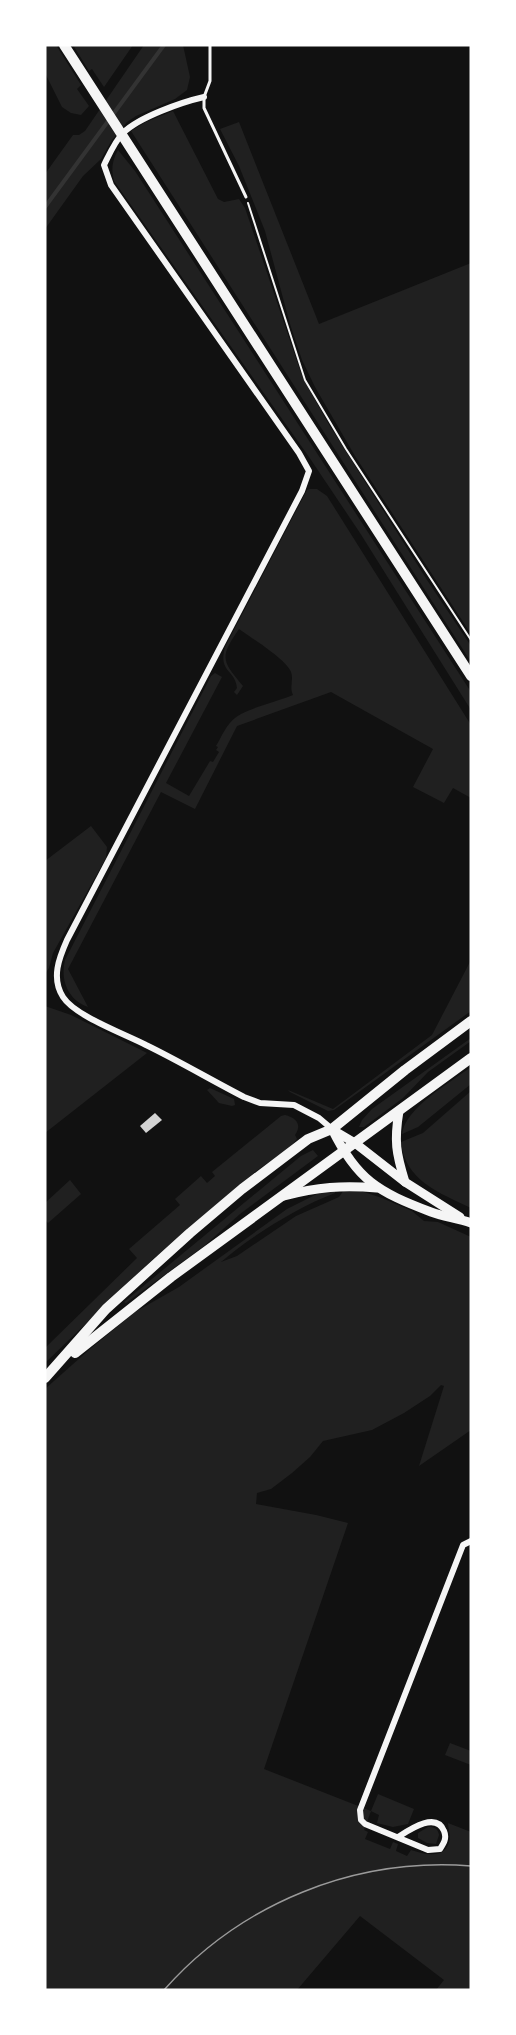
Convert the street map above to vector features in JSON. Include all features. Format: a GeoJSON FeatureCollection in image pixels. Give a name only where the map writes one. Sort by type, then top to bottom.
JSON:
{"type":"FeatureCollection","features":[{"type":"Feature","properties":{"kind":"main road"},"geometry":{"type":"LineString","coordinates":[[64,45],[471,676]]}},
{"type":"Feature","properties":{"kind":"main road"},"geometry":{"type":"LineString","coordinates":[[45,1378],[106,1309],[242,1189],[308,1139],[332,1129],[405,1070],[471,1022]]}},
{"type":"Feature","properties":{"kind":"main road"},"geometry":{"type":"LineString","coordinates":[[53,1369],[171,1277],[471,1058]]}},
{"type":"Feature","properties":{"kind":"main road"},"geometry":{"type":"LineString","coordinates":[[399,1111],[395,1140],[397,1158],[405,1182]]}},
{"type":"Feature","properties":{"kind":"main road"},"geometry":{"type":"LineString","coordinates":[[332,1129],[355,1143],[405,1182],[469,1222]]}},
{"type":"Feature","properties":{"kind":"main road"},"geometry":{"type":"LineString","coordinates":[[332,1129],[343,1152],[361,1174],[378,1189]]}},
{"type":"Feature","properties":{"kind":"main road"},"geometry":{"type":"LineString","coordinates":[[284,1196],[312,1188],[355,1186],[378,1189],[432,1212],[469,1222]]}},
{"type":"Feature","properties":{"kind":"street"},"geometry":{"type":"LineString","coordinates":[[204,97],[184,101],[172,108],[145,117],[122,134],[104,165],[111,185],[293,444],[309,471],[302,491],[67,940],[57,965],[58,986],[63,997],[74,1009],[244,1097],[260,1103],[294,1105],[319,1118],[332,1129]]}},
{"type":"Feature","properties":{"kind":"street"},"geometry":{"type":"LineString","coordinates":[[398,1837],[419,1825],[431,1822],[442,1827],[445,1838],[440,1849],[428,1850],[365,1824],[361,1820],[360,1810],[463,1545],[471,1541]]}},
{"type":"Feature","properties":{"kind":"lane"},"geometry":{"type":"LineString","coordinates":[[210,45],[210,81],[204,97],[206,114],[246,197]]}},
{"type":"Feature","properties":{"kind":"path"},"geometry":{"type":"LineString","coordinates":[[246,197],[305,380],[346,449],[471,640]]}},
{"type":"Feature","properties":{"kind":"shaded area"},"geometry":{"type":"Polygon","coordinates":[[[45,45],[56,45],[81,85],[77,89],[89,106],[81,115],[71,113],[62,107],[45,73],[45,45]]]}},
{"type":"Feature","properties":{"kind":"shaded area"},"geometry":{"type":"Polygon","coordinates":[[[73,45],[133,45],[104,87],[92,69],[89,71],[73,45]]]}},
{"type":"Feature","properties":{"kind":"shaded area"},"geometry":{"type":"Polygon","coordinates":[[[144,45],[183,45],[190,77],[187,90],[175,99],[127,122],[112,140],[101,159],[83,176],[45,229],[45,174],[73,135],[79,135],[85,131],[144,45]]]}},
{"type":"Feature","properties":{"kind":"shaded area"},"geometry":{"type":"Polygon","coordinates":[[[173,111],[218,199],[224,202],[239,199],[245,208],[301,373],[328,423],[471,646],[471,662],[131,131],[173,111]]]}},
{"type":"Feature","properties":{"kind":"shaded area"},"geometry":{"type":"Polygon","coordinates":[[[239,122],[319,324],[471,263],[471,634],[355,456],[302,360],[265,231],[239,166],[220,129],[239,122]]]}},
{"type":"Feature","properties":{"kind":"shaded area"},"geometry":{"type":"Polygon","coordinates":[[[118,150],[135,171],[471,692],[471,710],[360,533],[309,457],[114,181],[113,165],[118,150]]]}},
{"type":"Feature","properties":{"kind":"shaded area"},"geometry":{"type":"Polygon","coordinates":[[[317,489],[327,496],[471,725],[471,798],[453,788],[444,803],[413,787],[433,749],[331,692],[237,726],[195,809],[161,792],[68,969],[88,1007],[81,1004],[75,1000],[67,988],[64,975],[65,960],[211,676],[215,673],[222,677],[166,783],[189,796],[210,761],[213,762],[219,752],[216,746],[232,721],[246,711],[293,695],[292,675],[288,667],[276,655],[239,629],[226,653],[227,665],[243,686],[237,695],[234,692],[237,688],[236,682],[225,666],[223,655],[225,647],[307,490],[317,489]]]}},
{"type":"Feature","properties":{"kind":"shaded area"},"geometry":{"type":"Polygon","coordinates":[[[91,826],[107,847],[106,858],[53,953],[45,974],[45,861],[91,826]]]}},
{"type":"Feature","properties":{"kind":"shaded area"},"geometry":{"type":"Polygon","coordinates":[[[471,960],[471,1011],[334,1110],[328,1111],[288,1090],[333,1109],[432,1035],[471,960]]]}},
{"type":"Feature","properties":{"kind":"shaded area"},"geometry":{"type":"Polygon","coordinates":[[[45,1006],[71,1015],[147,1053],[45,1133],[45,1006]]]}},
{"type":"Feature","properties":{"kind":"shaded area"},"geometry":{"type":"Polygon","coordinates":[[[471,1038],[471,1041],[428,1072],[403,1098],[364,1127],[359,1127],[372,1109],[471,1038]]]}},
{"type":"Feature","properties":{"kind":"shaded area"},"geometry":{"type":"Polygon","coordinates":[[[471,1067],[471,1084],[418,1127],[402,1134],[405,1124],[420,1105],[471,1067]]]}},
{"type":"Feature","properties":{"kind":"shaded area"},"geometry":{"type":"Polygon","coordinates":[[[210,1088],[234,1099],[235,1105],[219,1103],[207,1090],[210,1088]]]}},
{"type":"Feature","properties":{"kind":"shaded area"},"geometry":{"type":"Polygon","coordinates":[[[471,1091],[471,1208],[436,1191],[417,1176],[409,1167],[401,1142],[423,1133],[471,1091]]]}},
{"type":"Feature","properties":{"kind":"shaded area"},"geometry":{"type":"Polygon","coordinates":[[[285,1115],[293,1118],[298,1125],[295,1135],[297,1139],[288,1149],[256,1171],[152,1260],[45,1363],[45,1348],[137,1258],[129,1249],[180,1205],[175,1199],[201,1176],[207,1183],[215,1176],[212,1172],[285,1115]]]}},
{"type":"Feature","properties":{"kind":"shaded area"},"geometry":{"type":"Polygon","coordinates":[[[313,1150],[318,1156],[240,1214],[204,1246],[126,1303],[124,1302],[301,1156],[313,1150]]]}},
{"type":"Feature","properties":{"kind":"shaded area"},"geometry":{"type":"Polygon","coordinates":[[[70,1180],[81,1194],[48,1223],[45,1220],[45,1203],[70,1180]]]}},
{"type":"Feature","properties":{"kind":"shaded area"},"geometry":{"type":"Polygon","coordinates":[[[332,1190],[335,1193],[275,1223],[221,1262],[237,1256],[296,1216],[339,1197],[344,1190],[361,1191],[382,1198],[412,1211],[424,1221],[438,1222],[471,1237],[471,1430],[419,1466],[444,1386],[441,1385],[430,1396],[404,1413],[372,1430],[323,1441],[292,1473],[271,1489],[257,1493],[256,1504],[348,1523],[264,1769],[371,1811],[364,1830],[368,1832],[365,1839],[390,1849],[393,1842],[398,1844],[396,1851],[407,1856],[411,1850],[435,1854],[445,1850],[450,1838],[448,1823],[471,1832],[471,1990],[436,1990],[444,1980],[360,1916],[297,1990],[45,1990],[45,1389],[135,1312],[179,1287],[287,1209],[317,1194],[332,1190]]]}},
{"type":"Feature","properties":{"kind":"shaded area"},"geometry":{"type":"Polygon","coordinates":[[[450,1743],[471,1751],[471,1765],[445,1755],[450,1743]]]}},
{"type":"Feature","properties":{"kind":"shaded area"},"geometry":{"type":"Polygon","coordinates":[[[378,1794],[414,1809],[408,1824],[393,1827],[377,1823],[379,1815],[371,1811],[378,1794]]]}},
{"type":"Feature","properties":{"kind":"shaded area"},"geometry":{"type":"Polygon","coordinates":[[[428,1827],[438,1831],[436,1844],[427,1843],[418,1838],[418,1833],[428,1827]]]}},
{"type":"Feature","properties":{"kind":"building"},"geometry":{"type":"Polygon","coordinates":[[[155,1113],[162,1120],[146,1133],[140,1126],[155,1113]]]}},
{"type":"Feature","properties":{"kind":"waterway"},"geometry":{"type":"LineString","coordinates":[[45,207],[164,45]]}},
{"type":"Feature","properties":{"kind":"tram line"},"geometry":{"type":"LineString","coordinates":[[164,1990],[195,1959],[228,1933],[264,1910],[303,1892],[343,1878],[385,1869],[428,1865],[471,1866]]}}]}
